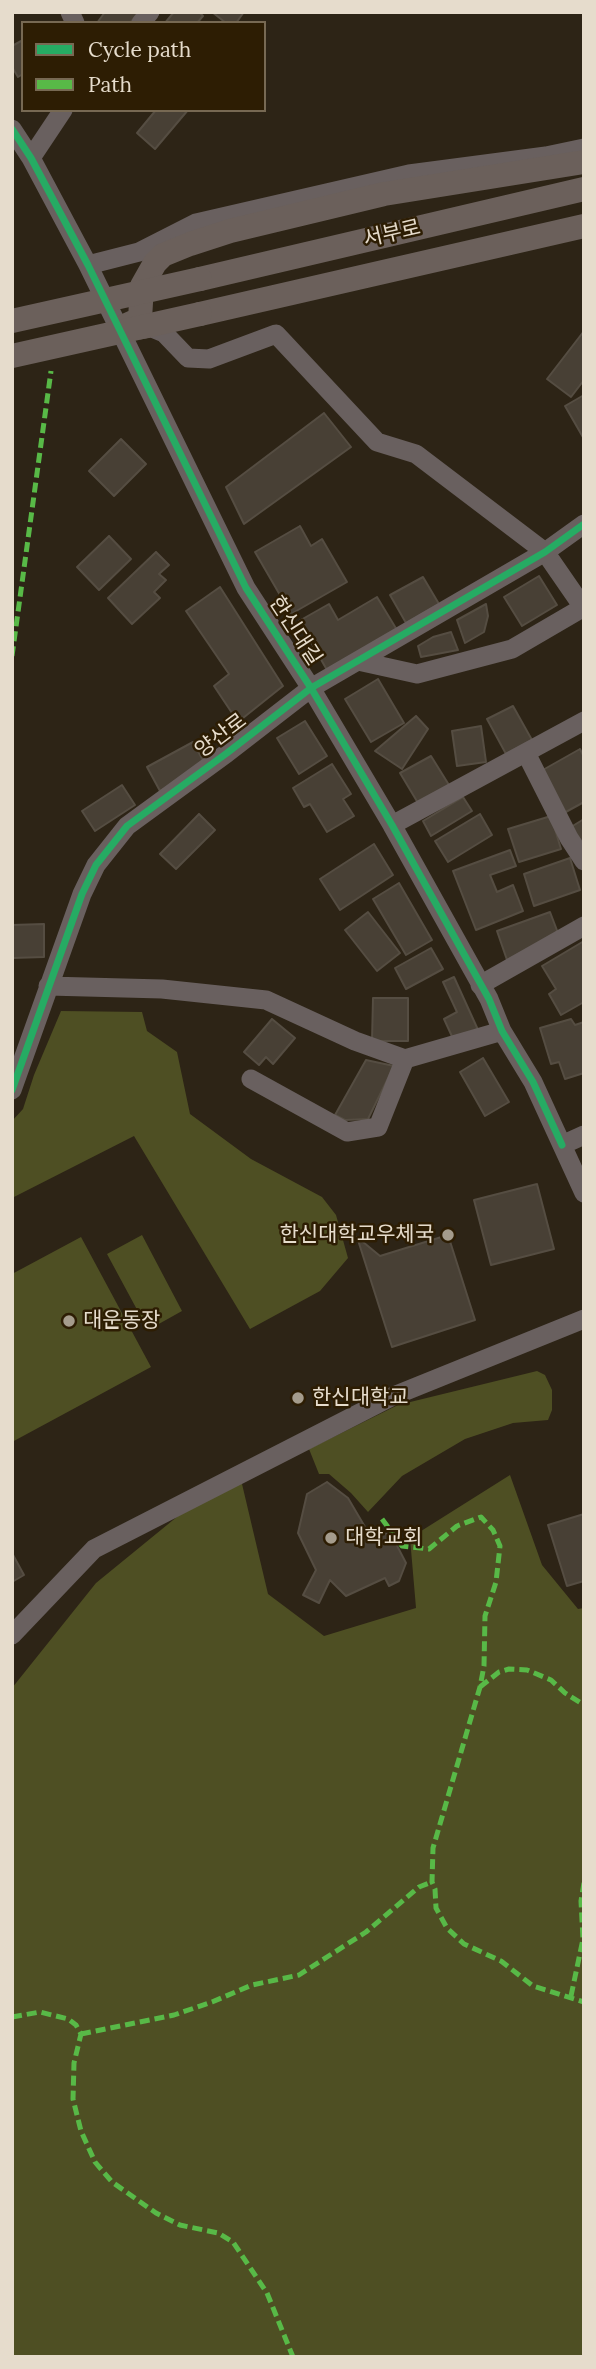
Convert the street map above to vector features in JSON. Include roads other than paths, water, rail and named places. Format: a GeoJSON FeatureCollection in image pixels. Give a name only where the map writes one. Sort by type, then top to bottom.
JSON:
{"type":"FeatureCollection","features":[{"type":"Feature","properties":{"kind":"main road"},"geometry":{"type":"LineString","coordinates":[[120,331],[140,319],[142,286],[155,263],[163,255],[190,244],[230,231],[384,194],[584,162]]}},
{"type":"Feature","properties":{"kind":"main road","name":"서부로"},"geometry":{"type":"LineString","coordinates":[[12,321],[584,189]]}},
{"type":"Feature","properties":{"kind":"main road","name":"서부로"},"geometry":{"type":"LineString","coordinates":[[12,356],[584,226]]}},
{"type":"Feature","properties":{"kind":"main road"},"geometry":{"type":"LineString","coordinates":[[478,250],[584,235]]}},
{"type":"Feature","properties":{"kind":"street"},"geometry":{"type":"LineString","coordinates":[[31,158],[62,112]]}},
{"type":"Feature","properties":{"kind":"street","name":"한신대길"},"geometry":{"type":"LineString","coordinates":[[12,129],[31,158],[88,265],[246,588],[311,688],[392,825],[489,999],[502,1031],[533,1082],[584,1193]]}},
{"type":"Feature","properties":{"kind":"street"},"geometry":{"type":"LineString","coordinates":[[88,265],[139,252],[195,223],[409,174],[546,156],[584,148]]}},
{"type":"Feature","properties":{"kind":"street"},"geometry":{"type":"LineString","coordinates":[[120,331],[152,328],[164,333],[188,358],[209,359],[276,334],[377,442],[416,454],[545,552],[583,607],[512,649],[417,674],[358,660]]}},
{"type":"Feature","properties":{"kind":"street","name":"양산로"},"geometry":{"type":"LineString","coordinates":[[12,1090],[82,894],[96,865],[127,826],[311,688],[545,552],[584,524]]}},
{"type":"Feature","properties":{"kind":"street"},"geometry":{"type":"LineString","coordinates":[[392,825],[584,721]]}},
{"type":"Feature","properties":{"kind":"street"},"geometry":{"type":"LineString","coordinates":[[526,753],[569,838],[584,861]]}},
{"type":"Feature","properties":{"kind":"street"},"geometry":{"type":"LineString","coordinates":[[480,985],[584,926]]}},
{"type":"Feature","properties":{"kind":"street"},"geometry":{"type":"LineString","coordinates":[[48,986],[162,989],[266,1000],[355,1041],[405,1059],[502,1031]]}},
{"type":"Feature","properties":{"kind":"street"},"geometry":{"type":"LineString","coordinates":[[251,1079],[347,1132],[377,1127],[405,1059]]}},
{"type":"Feature","properties":{"kind":"street"},"geometry":{"type":"LineString","coordinates":[[562,1145],[584,1135]]}},
{"type":"Feature","properties":{"kind":"street"},"geometry":{"type":"LineString","coordinates":[[12,1635],[94,1549],[391,1397],[584,1319]]}},
{"type":"Feature","properties":{"kind":"place","name":"한신대학교우체국"},"geometry":{"type":"Point","coordinates":[448,1235]}},
{"type":"Feature","properties":{"kind":"place","name":"대운동장"},"geometry":{"type":"Point","coordinates":[69,1321]}},
{"type":"Feature","properties":{"kind":"place","name":"한신대학교"},"geometry":{"type":"Point","coordinates":[298,1398]}},
{"type":"Feature","properties":{"kind":"place","name":"대학교회"},"geometry":{"type":"Point","coordinates":[331,1538]}}]}
